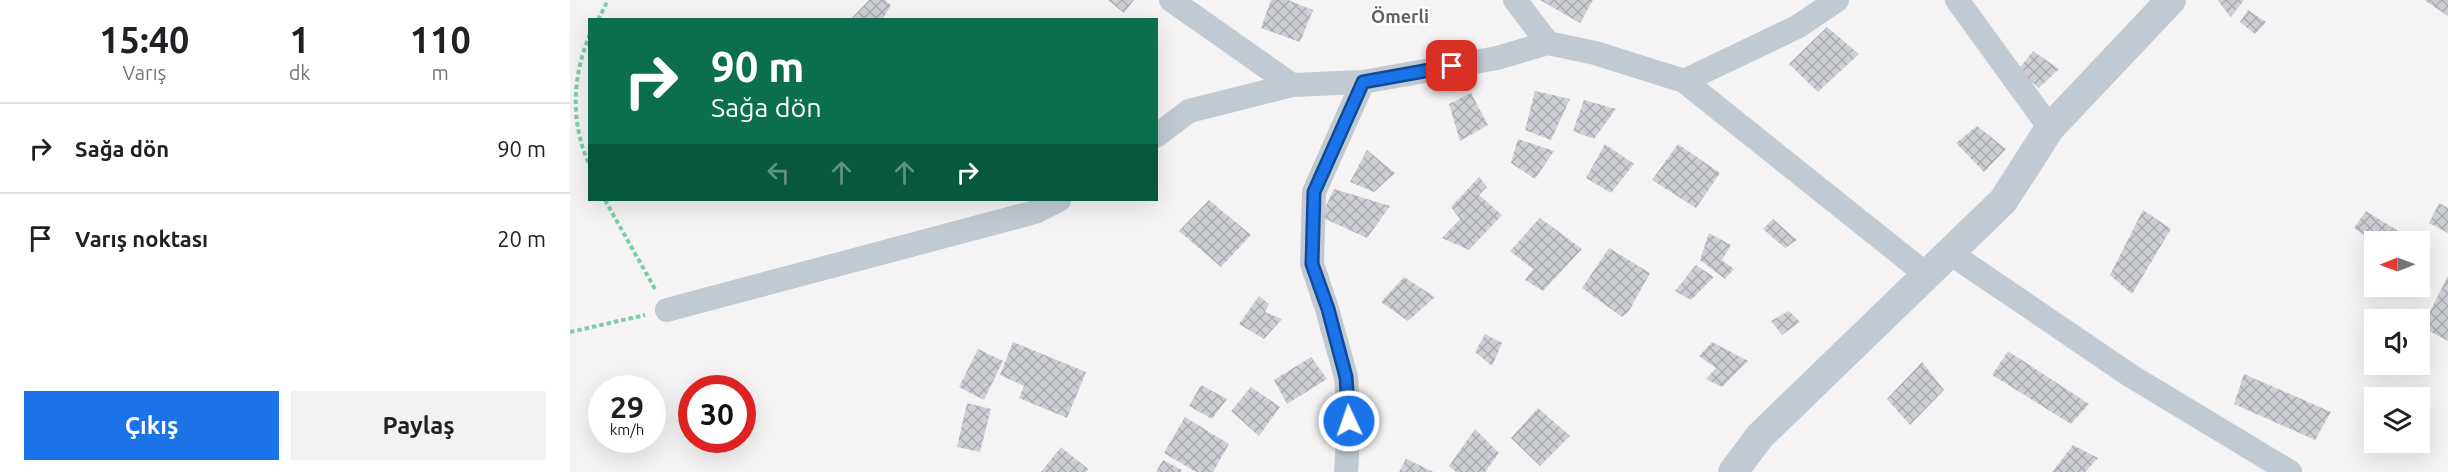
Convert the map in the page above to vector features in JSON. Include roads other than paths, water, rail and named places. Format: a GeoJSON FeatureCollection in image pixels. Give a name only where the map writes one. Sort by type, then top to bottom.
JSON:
{"type":"FeatureCollection","features":[{"type":"Feature","properties":{"kind":"street"},"geometry":{"type":"LineString","coordinates":[[1171,0],[1292,85]]}},
{"type":"Feature","properties":{"kind":"street"},"geometry":{"type":"LineString","coordinates":[[1515,0],[1548,43]]}},
{"type":"Feature","properties":{"kind":"street"},"geometry":{"type":"LineString","coordinates":[[1684,81],[1797,27],[1837,0]]}},
{"type":"Feature","properties":{"kind":"street"},"geometry":{"type":"LineString","coordinates":[[1957,0],[2050,128]]}},
{"type":"Feature","properties":{"kind":"street"},"geometry":{"type":"LineString","coordinates":[[1733,472],[1760,436],[2003,201],[2050,128],[2171,0]]}},
{"type":"Feature","properties":{"kind":"street"},"geometry":{"type":"LineString","coordinates":[[1158,134],[1189,111],[1292,85],[1363,82],[1497,58],[1548,43],[1595,53],[1684,81],[1927,275]]}},
{"type":"Feature","properties":{"kind":"street"},"geometry":{"type":"LineString","coordinates":[[1346,472],[1349,421],[1346,377],[1328,309],[1312,264],[1314,192],[1363,82]]}},
{"type":"Feature","properties":{"kind":"street"},"geometry":{"type":"LineString","coordinates":[[667,310],[1035,212],[1057,201]]}},
{"type":"Feature","properties":{"kind":"street"},"geometry":{"type":"LineString","coordinates":[[1950,253],[2131,376],[2290,472]]}},
{"type":"Feature","properties":{"kind":"district","name":"Ömerli"},"geometry":{"type":"Point","coordinates":[1400,17]}}]}
